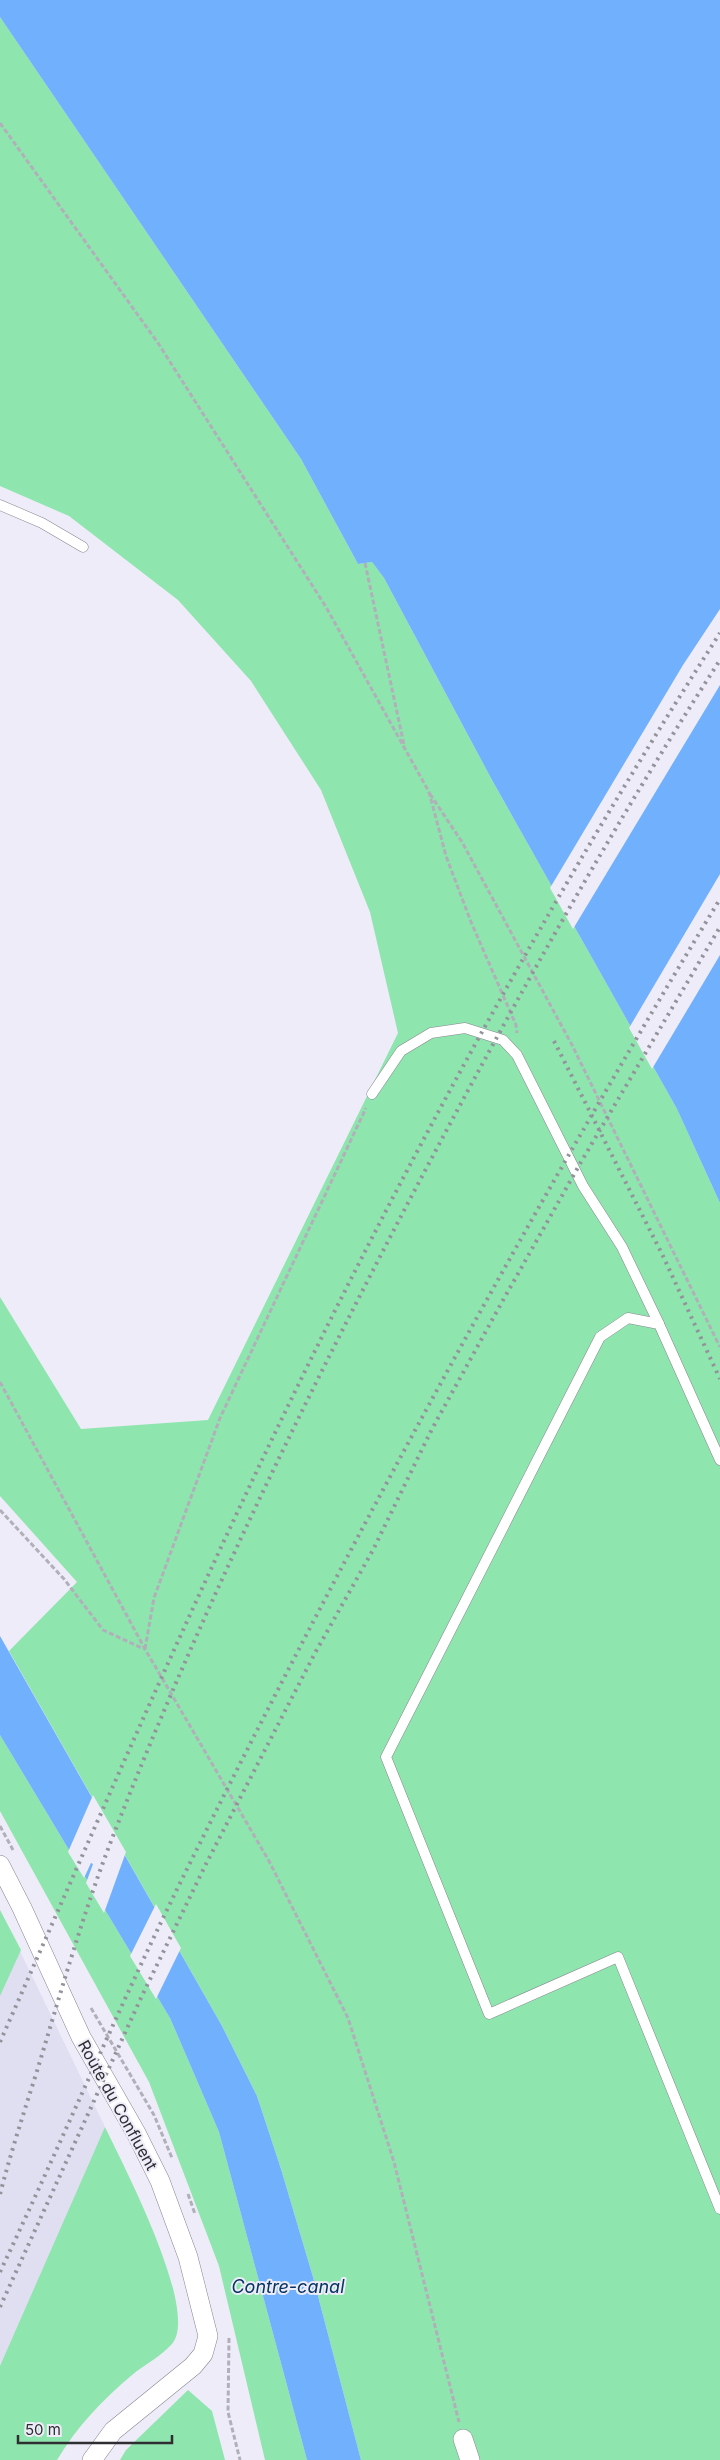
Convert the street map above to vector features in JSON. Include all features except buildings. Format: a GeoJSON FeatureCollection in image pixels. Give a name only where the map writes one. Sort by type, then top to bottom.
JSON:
{"type":"FeatureCollection","features":[{"type":"Feature","properties":{"kind":"street","name":"Route du Confluent"},"geometry":{"type":"LineString","coordinates":[[0,1865],[22,1908],[81,2037],[136,2132],[160,2181],[188,2257],[208,2336],[204,2354],[193,2366],[113,2431],[92,2460]]}},
{"type":"Feature","properties":{"kind":"street"},"geometry":{"type":"LineString","coordinates":[[464,2439],[470,2460]]}},
{"type":"Feature","properties":{"kind":"lane"},"geometry":{"type":"LineString","coordinates":[[0,505],[42,522],[83,547]]}},
{"type":"Feature","properties":{"kind":"lane"},"geometry":{"type":"LineString","coordinates":[[372,1094],[400,1051],[431,1033],[465,1028],[504,1040],[517,1054],[583,1186],[622,1247],[720,1460]]}},
{"type":"Feature","properties":{"kind":"lane"},"geometry":{"type":"LineString","coordinates":[[659,1324],[628,1318],[600,1337],[386,1757],[488,2014],[618,1956],[720,2209]]}},
{"type":"Feature","properties":{"kind":"path"},"geometry":{"type":"LineString","coordinates":[[0,124],[158,343],[326,607],[429,792],[462,842],[572,1045],[720,1346]]}},
{"type":"Feature","properties":{"kind":"path"},"geometry":{"type":"LineString","coordinates":[[365,563],[406,750]]}},
{"type":"Feature","properties":{"kind":"path"},"geometry":{"type":"LineString","coordinates":[[429,792],[446,856],[471,922],[516,1025],[517,1054]]}},
{"type":"Feature","properties":{"kind":"path"},"geometry":{"type":"LineString","coordinates":[[145,1649],[154,1598],[220,1418],[372,1094]]}},
{"type":"Feature","properties":{"kind":"path"},"geometry":{"type":"LineString","coordinates":[[0,1382],[145,1649],[269,1861],[348,2018],[394,2162],[464,2439]]}},
{"type":"Feature","properties":{"kind":"path"},"geometry":{"type":"LineString","coordinates":[[0,1510],[64,1579],[103,1630],[145,1649]]}},
{"type":"Feature","properties":{"kind":"path"},"geometry":{"type":"LineString","coordinates":[[227,2382],[228,2412],[240,2460]]}},
{"type":"Feature","properties":{"kind":"shaded area"},"geometry":{"type":"Polygon","coordinates":[[[0,1910],[105,2127],[17,2460],[0,2460],[0,1910]]]}},
{"type":"Feature","properties":{"kind":"green space"},"geometry":{"type":"Polygon","coordinates":[[[0,17],[301,459],[358,564],[372,562],[384,578],[492,780],[677,1109],[720,1203],[720,2460],[361,2460],[313,2277],[257,2096],[222,2026],[9,1651],[77,1582],[0,1496],[0,1297],[81,1429],[208,1420],[398,1033],[370,912],[321,790],[251,681],[178,600],[69,516],[0,486],[0,17]]]}},
{"type":"Feature","properties":{"kind":"green space"},"geometry":{"type":"Polygon","coordinates":[[[0,1735],[170,2018],[219,2132],[307,2460],[265,2460],[219,2266],[149,2082],[0,1811],[0,1735]]]}},
{"type":"Feature","properties":{"kind":"green space"},"geometry":{"type":"Polygon","coordinates":[[[0,1910],[21,1950],[0,1996],[0,1910]]]}},
{"type":"Feature","properties":{"kind":"green space"},"geometry":{"type":"Polygon","coordinates":[[[105,2127],[156,2238],[176,2303],[178,2328],[171,2345],[132,2375],[101,2404],[81,2425],[57,2460],[0,2460],[0,2366],[105,2127]]]}},
{"type":"Feature","properties":{"kind":"green space"},"geometry":{"type":"Polygon","coordinates":[[[188,2390],[212,2411],[225,2460],[120,2460],[126,2450],[188,2390]]]}},
{"type":"Feature","properties":{"kind":"water"},"geometry":{"type":"Polygon","coordinates":[[[0,0],[720,0],[720,1203],[677,1109],[492,780],[384,578],[372,562],[358,564],[301,459],[0,17],[0,0]]]}},
{"type":"Feature","properties":{"kind":"water","name":"Contre-canal"},"geometry":{"type":"Polygon","coordinates":[[[0,1636],[222,2026],[257,2096],[313,2277],[361,2460],[307,2460],[219,2132],[170,2018],[0,1735],[0,1636]]]}},
{"type":"Feature","properties":{"kind":"pier"},"geometry":{"type":"Polygon","coordinates":[[[720,609],[720,685],[573,929],[550,888],[683,665],[720,609]]]}},
{"type":"Feature","properties":{"kind":"pier"},"geometry":{"type":"Polygon","coordinates":[[[720,874],[720,955],[652,1069],[629,1028],[720,874]]]}},
{"type":"Feature","properties":{"kind":"pier"},"geometry":{"type":"Polygon","coordinates":[[[93,1795],[126,1852],[104,1913],[86,1883],[93,1864],[91,1863],[84,1878],[68,1852],[93,1795]]]}},
{"type":"Feature","properties":{"kind":"pier"},"geometry":{"type":"Polygon","coordinates":[[[156,1904],[181,1948],[156,1999],[130,1956],[156,1904]]]}},
{"type":"Feature","properties":{"kind":"railway"},"geometry":{"type":"LineString","coordinates":[[0,2042],[113,1785],[229,1529],[357,1268],[454,1082],[557,900],[664,721],[720,633]]}},
{"type":"Feature","properties":{"kind":"railway"},"geometry":{"type":"LineString","coordinates":[[0,2194],[73,1953],[102,1865],[180,1674],[252,1514],[369,1278],[520,995],[637,792],[720,660]]}},
{"type":"Feature","properties":{"kind":"railway"},"geometry":{"type":"LineString","coordinates":[[0,2272],[120,2010],[194,1855],[318,1612],[513,1252],[720,899]]}},
{"type":"Feature","properties":{"kind":"railway"},"geometry":{"type":"LineString","coordinates":[[0,2307],[140,2000],[206,1864],[315,1653],[373,1550],[432,1429],[502,1302],[581,1162],[720,927]]}},
{"type":"Feature","properties":{"kind":"railway"},"geometry":{"type":"LineString","coordinates":[[554,1041],[663,1256],[720,1379]]}}]}
